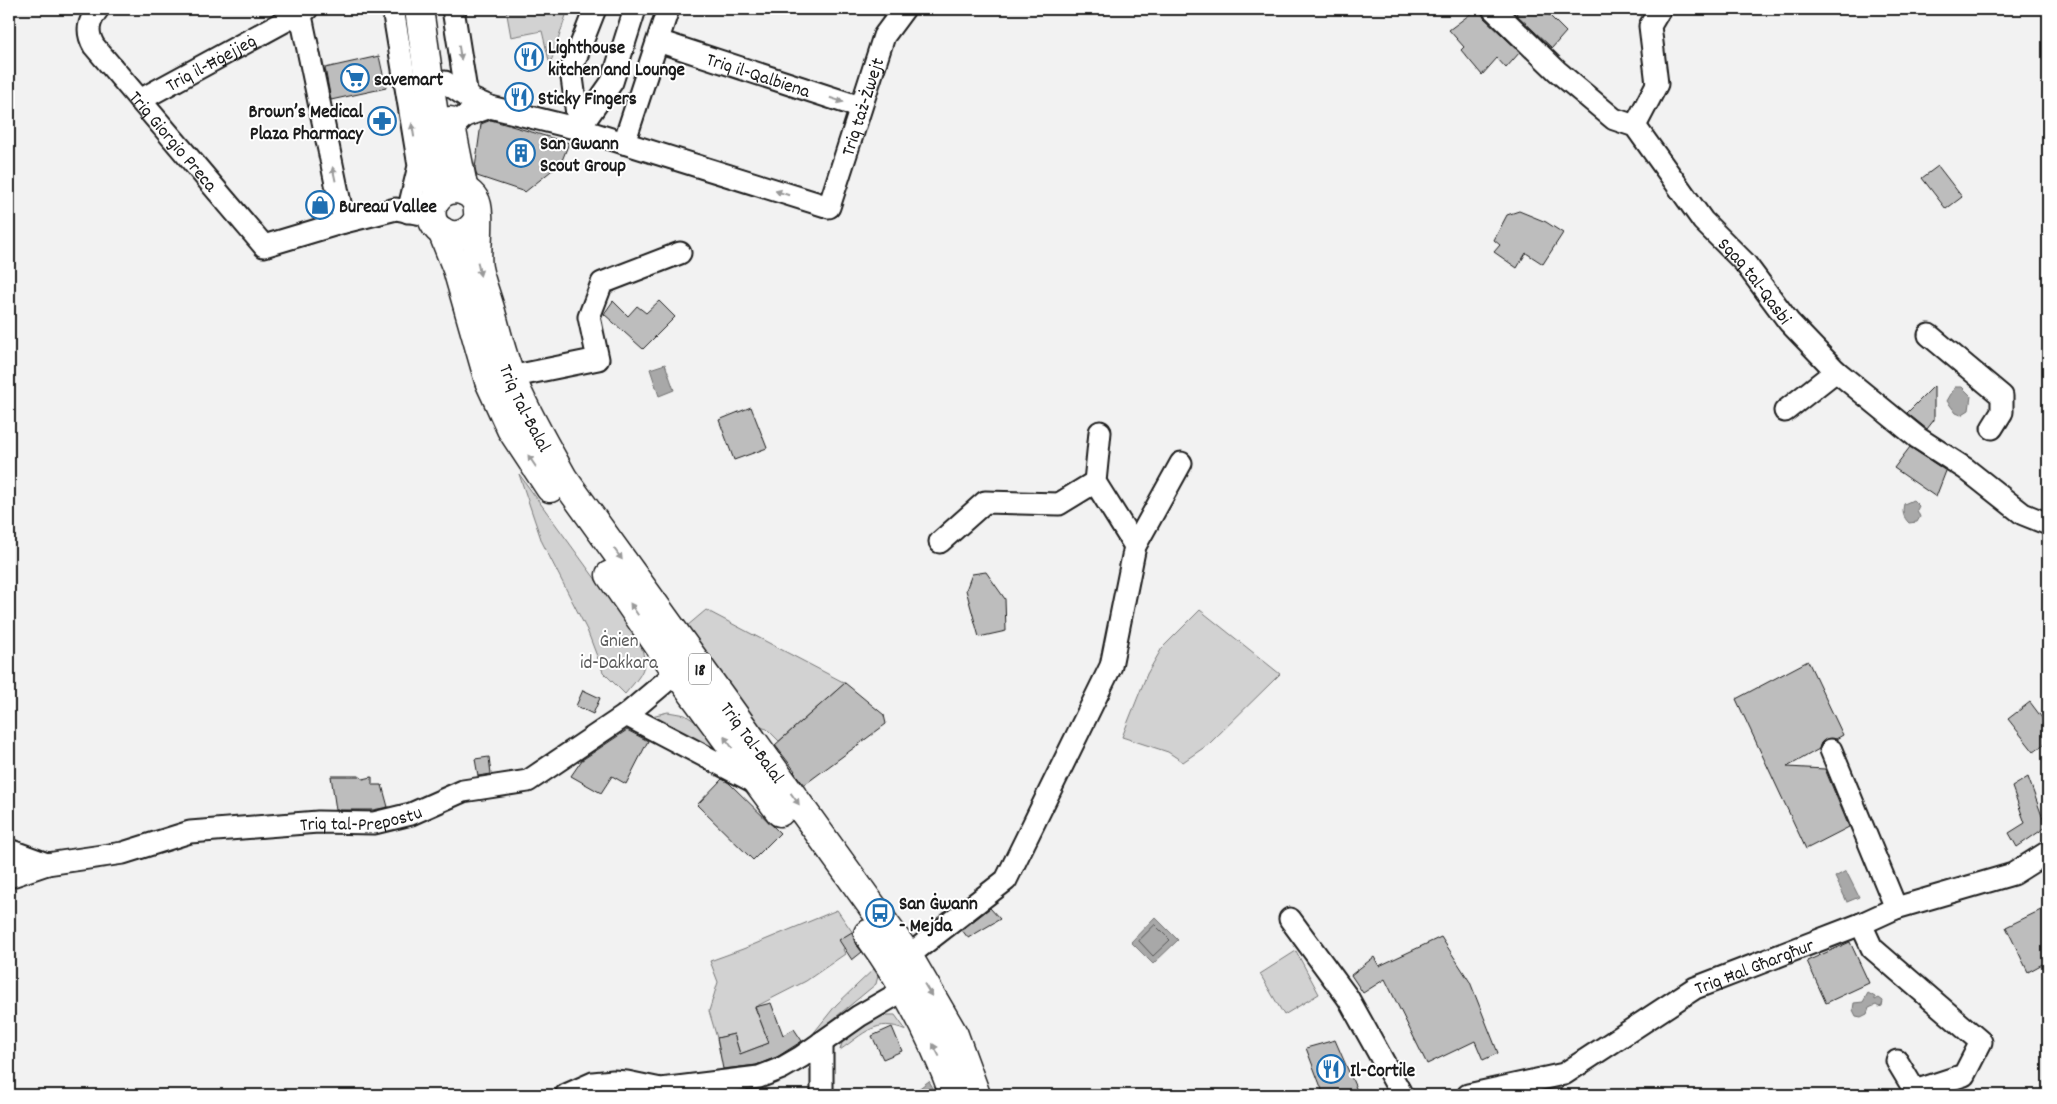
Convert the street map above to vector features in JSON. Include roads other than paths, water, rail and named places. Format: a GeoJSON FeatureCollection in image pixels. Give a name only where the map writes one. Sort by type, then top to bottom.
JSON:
{"type":"FeatureCollection","features":[{"type":"Feature","properties":{"kind":"highway","name":"Triq Tal-Balal"},"geometry":{"type":"LineString","coordinates":[[419,9],[438,144],[429,201],[457,269],[489,381],[510,429],[677,672],[889,962],[943,1064],[954,1095]]}},
{"type":"Feature","properties":{"kind":"highway","name":"Triq Tal-Balal"},"geometry":{"type":"LineString","coordinates":[[435,9],[451,129],[464,191],[475,200],[478,207],[478,267],[510,377],[532,422],[564,478],[908,956],[954,1035],[976,1095]]}},
{"type":"Feature","properties":{"kind":"highway"},"geometry":{"type":"LineString","coordinates":[[464,191],[451,189],[429,201],[450,235],[459,236],[466,233],[477,221]]}},
{"type":"Feature","properties":{"kind":"street","name":"Triq Giorgio Preca"},"geometry":{"type":"LineString","coordinates":[[98,9],[89,24],[89,31],[94,46],[264,246],[344,222]]}},
{"type":"Feature","properties":{"kind":"street","name":"Triq Tal-Balal"},"geometry":{"type":"LineString","coordinates":[[393,9],[429,201]]}},
{"type":"Feature","properties":{"kind":"street"},"geometry":{"type":"LineString","coordinates":[[453,9],[467,97]]}},
{"type":"Feature","properties":{"kind":"street"},"geometry":{"type":"LineString","coordinates":[[579,128],[571,70],[595,9]]}},
{"type":"Feature","properties":{"kind":"street"},"geometry":{"type":"LineString","coordinates":[[579,128],[612,82],[635,9]]}},
{"type":"Feature","properties":{"kind":"street"},"geometry":{"type":"LineString","coordinates":[[445,82],[467,97],[490,107],[579,128],[624,143],[668,9]]}},
{"type":"Feature","properties":{"kind":"street","name":"Triq taż-Żwejt"},"geometry":{"type":"LineString","coordinates":[[624,143],[829,207],[884,36],[904,9]]}},
{"type":"Feature","properties":{"kind":"street"},"geometry":{"type":"LineString","coordinates":[[1493,9],[1557,72],[1614,119],[1635,126],[1657,84],[1650,26],[1660,9]]}},
{"type":"Feature","properties":{"kind":"street"},"geometry":{"type":"LineString","coordinates":[[304,10],[344,222],[429,201]]}},
{"type":"Feature","properties":{"kind":"street","name":"Triq il-Ħġejjeġ"},"geometry":{"type":"LineString","coordinates":[[140,100],[304,10]]}},
{"type":"Feature","properties":{"kind":"street","name":"Triq il-Qalbiena"},"geometry":{"type":"LineString","coordinates":[[658,41],[860,107]]}},
{"type":"Feature","properties":{"kind":"street"},"geometry":{"type":"LineString","coordinates":[[451,129],[465,116],[490,107]]}},
{"type":"Feature","properties":{"kind":"street","name":"Sqaq tal-Qasbi"},"geometry":{"type":"LineString","coordinates":[[1635,126],[1703,221],[1745,262],[1789,322],[1836,371],[1918,438],[1966,469],[2023,514],[2048,524]]}},
{"type":"Feature","properties":{"kind":"street"},"geometry":{"type":"LineString","coordinates":[[510,377],[598,359],[589,317],[602,283],[680,253]]}},
{"type":"Feature","properties":{"kind":"street"},"geometry":{"type":"LineString","coordinates":[[1929,335],[2002,396],[2002,412],[1992,428]]}},
{"type":"Feature","properties":{"kind":"street"},"geometry":{"type":"LineString","coordinates":[[1785,411],[1836,371]]}},
{"type":"Feature","properties":{"kind":"street"},"geometry":{"type":"LineString","coordinates":[[1100,432],[1095,482],[1135,546]]}},
{"type":"Feature","properties":{"kind":"street"},"geometry":{"type":"LineString","coordinates":[[908,956],[1006,880],[1111,666],[1135,546],[1181,463]]}},
{"type":"Feature","properties":{"kind":"street"},"geometry":{"type":"LineString","coordinates":[[940,542],[985,502],[1059,504],[1095,482]]}},
{"type":"Feature","properties":{"kind":"street","name":"Triq tal-Prepostu"},"geometry":{"type":"LineString","coordinates":[[9,850],[47,864],[123,853],[190,832],[318,822],[374,823],[411,814],[462,792],[528,781],[626,715],[677,672]]}},
{"type":"Feature","properties":{"kind":"street"},"geometry":{"type":"LineString","coordinates":[[626,715],[761,785]]}},
{"type":"Feature","properties":{"kind":"street"},"geometry":{"type":"LineString","coordinates":[[1830,750],[1896,908]]}},
{"type":"Feature","properties":{"kind":"street","name":"Triq Ħal Għargħur"},"geometry":{"type":"LineString","coordinates":[[1468,1095],[1564,1074],[1695,988],[1861,924],[1896,908],[2013,874],[2048,852]]}},
{"type":"Feature","properties":{"kind":"street"},"geometry":{"type":"LineString","coordinates":[[9,877],[47,864]]}},
{"type":"Feature","properties":{"kind":"street"},"geometry":{"type":"LineString","coordinates":[[1290,919],[1341,987],[1402,1095]]}},
{"type":"Feature","properties":{"kind":"street"},"geometry":{"type":"LineString","coordinates":[[1861,924],[1872,948],[1982,1042],[1964,1074],[1916,1091],[1897,1061]]}},
{"type":"Feature","properties":{"kind":"street"},"geometry":{"type":"LineString","coordinates":[[575,1093],[592,1083],[613,1081],[627,1082],[660,1092],[759,1078],[782,1068],[859,1016],[904,990]]}},
{"type":"Feature","properties":{"kind":"street"},"geometry":{"type":"LineString","coordinates":[[822,1042],[822,1095]]}},
{"type":"Feature","properties":{"kind":"water"},"geometry":{"type":"Polygon","coordinates":[[[665,364],[674,390],[659,396],[650,369],[665,364]]]}},
{"type":"Feature","properties":{"kind":"water"},"geometry":{"type":"Polygon","coordinates":[[[1955,387],[1962,387],[1971,396],[1969,410],[1961,415],[1956,413],[1947,401],[1955,387]]]}},
{"type":"Feature","properties":{"kind":"water"},"geometry":{"type":"Polygon","coordinates":[[[1913,500],[1919,506],[1917,510],[1920,517],[1917,522],[1909,523],[1904,516],[1903,507],[1904,504],[1913,500]]]}},
{"type":"Feature","properties":{"kind":"water"},"geometry":{"type":"Polygon","coordinates":[[[1846,871],[1859,897],[1847,902],[1835,877],[1846,871]]]}},
{"type":"Feature","properties":{"kind":"water"},"geometry":{"type":"Polygon","coordinates":[[[1155,917],[1178,940],[1153,964],[1131,942],[1155,917]]]}},
{"type":"Feature","properties":{"kind":"water"},"geometry":{"type":"Polygon","coordinates":[[[1868,993],[1875,997],[1875,1000],[1879,998],[1883,1001],[1882,1006],[1876,1005],[1869,1008],[1867,1014],[1861,1017],[1856,1016],[1853,1010],[1854,1003],[1863,1002],[1868,993]]]}},
{"type":"Feature","properties":{"kind":"water"},"geometry":{"type":"Polygon","coordinates":[[[929,1081],[937,1095],[910,1095],[929,1081]]]}},
{"type":"Feature","properties":{"kind":"place","name":"Lighthouse kitchen and Lounge"},"geometry":{"type":"Point","coordinates":[529,57]}},
{"type":"Feature","properties":{"kind":"place","name":"savemart"},"geometry":{"type":"Point","coordinates":[355,78]}},
{"type":"Feature","properties":{"kind":"place","name":"Sticky Fingers"},"geometry":{"type":"Point","coordinates":[519,97]}},
{"type":"Feature","properties":{"kind":"place","name":"Brown’s Medical Plaza Pharmacy"},"geometry":{"type":"Point","coordinates":[382,121]}},
{"type":"Feature","properties":{"kind":"place","name":"San Gwann Scout Group"},"geometry":{"type":"Point","coordinates":[521,153]}},
{"type":"Feature","properties":{"kind":"place","name":"Bureau Vallee"},"geometry":{"type":"Point","coordinates":[320,205]}},
{"type":"Feature","properties":{"kind":"place","name":"San Ġwann - Mejda"},"geometry":{"type":"Point","coordinates":[880,913]}},
{"type":"Feature","properties":{"kind":"place","name":"Il-Cortile"},"geometry":{"type":"Point","coordinates":[1331,1069]}},
{"type":"Feature","properties":{"kind":"park label","name":"Ġnien id-Dakkara"},"geometry":{"type":"Point","coordinates":[619,650]}}]}
